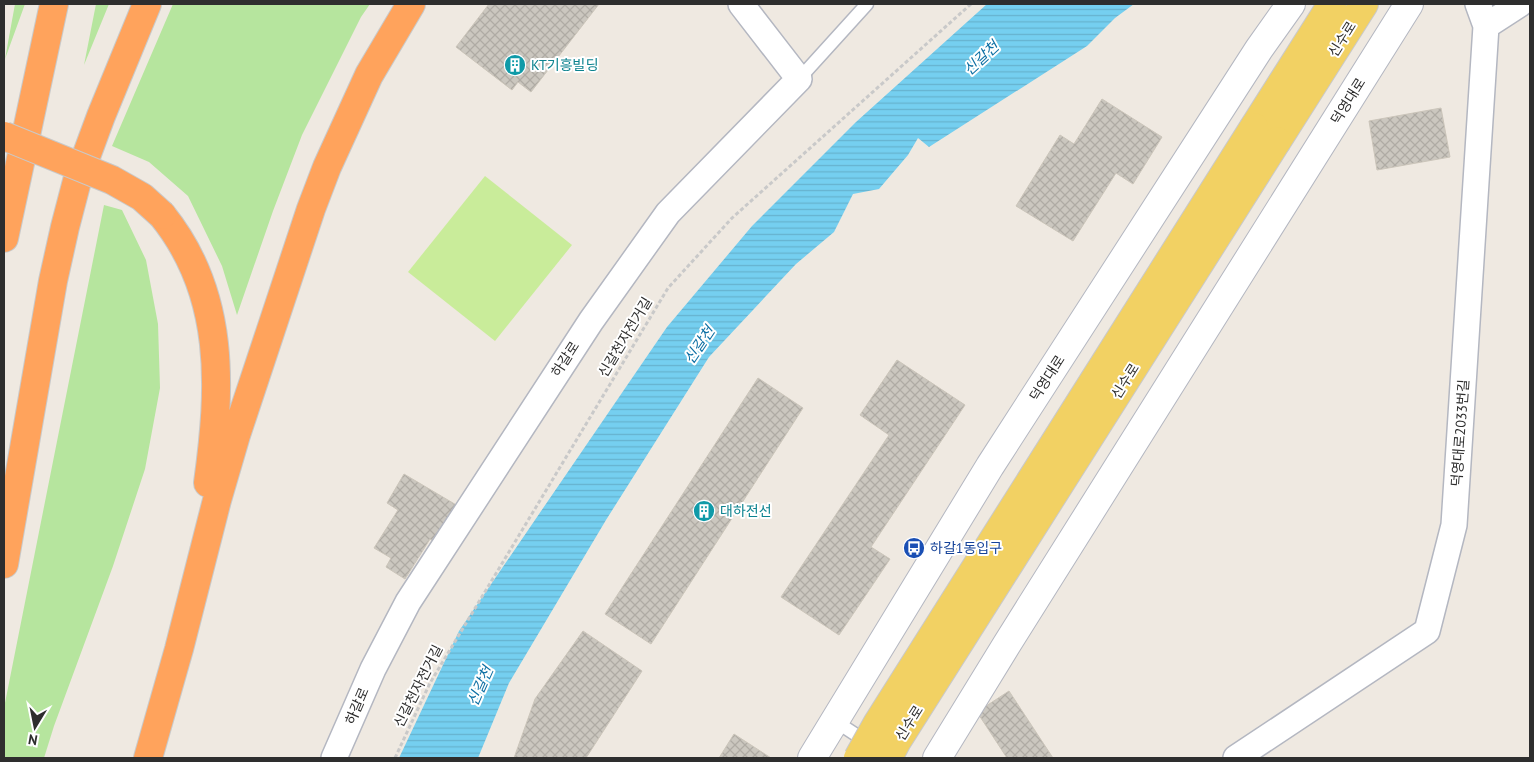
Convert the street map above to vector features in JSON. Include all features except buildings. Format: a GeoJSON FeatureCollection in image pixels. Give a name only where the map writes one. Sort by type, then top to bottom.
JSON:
{"type":"FeatureCollection","features":[{"type":"Feature","properties":{"kind":"highway"},"geometry":{"type":"LineString","coordinates":[[4,238],[54,4]]}},
{"type":"Feature","properties":{"kind":"highway"},"geometry":{"type":"LineString","coordinates":[[4,564],[53,280],[65,227],[81,172],[101,116],[147,4]]}},
{"type":"Feature","properties":{"kind":"highway"},"geometry":{"type":"LineString","coordinates":[[148,758],[236,435],[311,210],[327,167],[369,75],[411,4]]}},
{"type":"Feature","properties":{"kind":"highway"},"geometry":{"type":"LineString","coordinates":[[4,136],[112,180],[142,197],[162,215],[178,234],[202,286],[210,318],[215,358],[217,402],[205,509],[179,649]]}},
{"type":"Feature","properties":{"kind":"main road","name":"신수로"},"geometry":{"type":"LineString","coordinates":[[858,758],[882,715],[1332,4]]}},
{"type":"Feature","properties":{"kind":"main road","name":"신수로"},"geometry":{"type":"LineString","coordinates":[[889,758],[897,741],[1364,4]]}},
{"type":"Feature","properties":{"kind":"street"},"geometry":{"type":"LineString","coordinates":[[740,4],[799,79]]}},
{"type":"Feature","properties":{"kind":"street","name":"덕영대로"},"geometry":{"type":"LineString","coordinates":[[812,758],[990,466],[1259,49],[1291,4]]}},
{"type":"Feature","properties":{"kind":"street","name":"덕영대로"},"geometry":{"type":"LineString","coordinates":[[937,758],[1409,4]]}},
{"type":"Feature","properties":{"kind":"street"},"geometry":{"type":"LineString","coordinates":[[1482,15],[1520,4]]}},
{"type":"Feature","properties":{"kind":"street","name":"덕영대로2033번길"},"geometry":{"type":"LineString","coordinates":[[1236,758],[1427,631],[1454,524],[1482,15]]}},
{"type":"Feature","properties":{"kind":"street","name":"하갈로"},"geometry":{"type":"LineString","coordinates":[[334,758],[373,669],[408,602],[591,321],[668,213],[799,79]]}},
{"type":"Feature","properties":{"kind":"lane"},"geometry":{"type":"LineString","coordinates":[[799,79],[867,4]]}},
{"type":"Feature","properties":{"kind":"lane"},"geometry":{"type":"LineString","coordinates":[[835,721],[889,758]]}},
{"type":"Feature","properties":{"kind":"path","name":"신갈천자전거길"},"geometry":{"type":"LineString","coordinates":[[395,758],[430,683],[668,288],[732,218],[971,4]]}},
{"type":"Feature","properties":{"kind":"green space"},"geometry":{"type":"Polygon","coordinates":[[[15,4],[25,4],[5,59],[15,4]]]}},
{"type":"Feature","properties":{"kind":"green space"},"geometry":{"type":"Polygon","coordinates":[[[96,4],[109,4],[84,65],[96,4]]]}},
{"type":"Feature","properties":{"kind":"green space"},"geometry":{"type":"Polygon","coordinates":[[[173,4],[370,4],[361,17],[302,135],[237,315],[222,266],[188,196],[149,162],[112,146],[173,4]]]}},
{"type":"Feature","properties":{"kind":"green space"},"geometry":{"type":"Polygon","coordinates":[[[485,176],[572,245],[495,341],[408,272],[485,176]]]}},
{"type":"Feature","properties":{"kind":"green space"},"geometry":{"type":"Polygon","coordinates":[[[104,205],[122,210],[146,260],[158,324],[160,388],[145,469],[113,566],[44,758],[4,758],[4,708],[104,205]]]}},
{"type":"Feature","properties":{"kind":"water","name":"신갈천"},"geometry":{"type":"Polygon","coordinates":[[[987,4],[1134,4],[1115,18],[1087,46],[929,147],[918,138],[908,155],[879,189],[853,194],[834,232],[796,264],[709,357],[606,520],[509,683],[478,758],[399,758],[459,631],[667,327],[752,226],[856,122],[987,4]]]}},
{"type":"Feature","properties":{"kind":"place","name":"KT기흥빌딩"},"geometry":{"type":"Point","coordinates":[515,65]}},
{"type":"Feature","properties":{"kind":"place","name":"대하전선"},"geometry":{"type":"Point","coordinates":[704,511]}},
{"type":"Feature","properties":{"kind":"place","name":"하갈1동입구"},"geometry":{"type":"Point","coordinates":[914,548]}}]}
